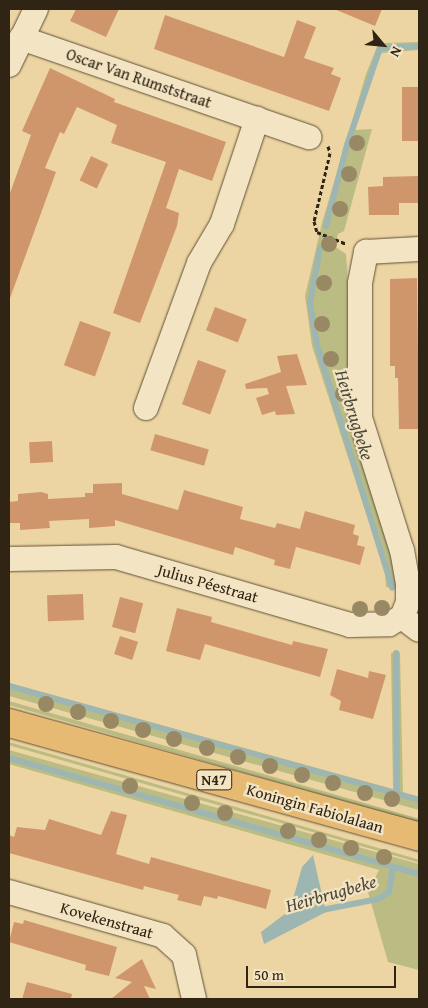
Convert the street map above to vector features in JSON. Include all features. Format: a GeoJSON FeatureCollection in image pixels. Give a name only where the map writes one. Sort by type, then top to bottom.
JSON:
{"type":"FeatureCollection","features":[{"type":"Feature","properties":{"kind":"main road","name":"Koningin Fabiolalaan"},"geometry":{"type":"LineString","coordinates":[[9,723],[419,837]]}},
{"type":"Feature","properties":{"kind":"street"},"geometry":{"type":"LineString","coordinates":[[9,65],[36,9]]}},
{"type":"Feature","properties":{"kind":"street","name":"Oscar Van Rumststraat"},"geometry":{"type":"LineString","coordinates":[[21,38],[309,137]]}},
{"type":"Feature","properties":{"kind":"street"},"geometry":{"type":"LineString","coordinates":[[146,408],[199,263],[222,224],[257,119]]}},
{"type":"Feature","properties":{"kind":"street"},"geometry":{"type":"LineString","coordinates":[[366,252],[419,249]]}},
{"type":"Feature","properties":{"kind":"street","name":"Julius Péestraat"},"geometry":{"type":"LineString","coordinates":[[9,559],[116,557],[350,625],[410,624],[408,584],[402,551],[360,418],[360,283],[366,252]]}},
{"type":"Feature","properties":{"kind":"street","name":"Kovekenstraat"},"geometry":{"type":"LineString","coordinates":[[9,892],[163,936],[184,955],[194,999]]}},
{"type":"Feature","properties":{"kind":"path"},"geometry":{"type":"LineString","coordinates":[[309,137],[328,146],[330,153],[314,220],[317,232],[366,252]]}},
{"type":"Feature","properties":{"kind":"green space"},"geometry":{"type":"Polygon","coordinates":[[[419,42],[419,50],[382,53],[379,56],[355,130],[372,129],[344,231],[338,234],[334,246],[346,254],[352,412],[399,585],[392,588],[386,587],[385,572],[312,346],[305,296],[322,223],[366,74],[377,47],[384,43],[419,42]]]}},
{"type":"Feature","properties":{"kind":"green space"},"geometry":{"type":"Polygon","coordinates":[[[400,652],[403,793],[419,798],[419,810],[9,696],[9,683],[393,789],[391,653],[400,652]]]}},
{"type":"Feature","properties":{"kind":"green space"},"geometry":{"type":"Polygon","coordinates":[[[9,701],[418,818],[417,822],[9,705],[9,701]]]}},
{"type":"Feature","properties":{"kind":"green space"},"geometry":{"type":"Polygon","coordinates":[[[9,742],[418,859],[418,862],[9,745],[9,742]]]}},
{"type":"Feature","properties":{"kind":"green space"},"geometry":{"type":"Polygon","coordinates":[[[9,750],[419,864],[419,970],[388,962],[368,892],[379,870],[9,764],[9,750]]]}},
{"type":"Feature","properties":{"kind":"water"},"geometry":{"type":"Polygon","coordinates":[[[313,855],[326,912],[264,944],[261,932],[290,910],[302,867],[313,855]]]}},
{"type":"Feature","properties":{"kind":"building"},"geometry":{"type":"Polygon","coordinates":[[[76,9],[119,9],[106,37],[70,21],[76,9]]]}},
{"type":"Feature","properties":{"kind":"building"},"geometry":{"type":"Polygon","coordinates":[[[334,9],[382,9],[375,26],[334,9]]]}},
{"type":"Feature","properties":{"kind":"building"},"geometry":{"type":"Polygon","coordinates":[[[165,15],[284,57],[297,20],[316,27],[304,58],[334,68],[331,74],[341,78],[329,111],[154,49],[165,15]]]}},
{"type":"Feature","properties":{"kind":"building"},"geometry":{"type":"Polygon","coordinates":[[[50,68],[115,99],[114,102],[226,142],[212,181],[179,169],[166,208],[179,213],[177,226],[140,323],[113,313],[166,162],[111,143],[117,125],[77,107],[64,134],[60,132],[45,168],[56,172],[9,301],[10,193],[31,135],[22,131],[50,68]]]}},
{"type":"Feature","properties":{"kind":"building"},"geometry":{"type":"Polygon","coordinates":[[[402,87],[419,87],[419,141],[402,141],[402,87]]]}},
{"type":"Feature","properties":{"kind":"building"},"geometry":{"type":"Polygon","coordinates":[[[91,156],[108,164],[97,189],[80,180],[91,156]]]}},
{"type":"Feature","properties":{"kind":"building"},"geometry":{"type":"Polygon","coordinates":[[[419,176],[419,203],[399,203],[399,215],[369,215],[368,187],[383,186],[383,177],[419,176]]]}},
{"type":"Feature","properties":{"kind":"building"},"geometry":{"type":"Polygon","coordinates":[[[417,278],[419,429],[399,429],[398,378],[395,378],[395,366],[390,366],[390,279],[417,278]]]}},
{"type":"Feature","properties":{"kind":"building"},"geometry":{"type":"Polygon","coordinates":[[[215,307],[247,319],[238,343],[206,330],[215,307]]]}},
{"type":"Feature","properties":{"kind":"building"},"geometry":{"type":"Polygon","coordinates":[[[80,321],[111,332],[95,376],[64,365],[80,321]]]}},
{"type":"Feature","properties":{"kind":"building"},"geometry":{"type":"Polygon","coordinates":[[[297,354],[307,385],[286,386],[295,414],[276,415],[275,411],[262,415],[256,398],[269,394],[267,388],[246,389],[245,384],[281,372],[277,356],[297,354]]]}},
{"type":"Feature","properties":{"kind":"building"},"geometry":{"type":"Polygon","coordinates":[[[198,360],[226,370],[210,414],[182,404],[198,360]]]}},
{"type":"Feature","properties":{"kind":"building"},"geometry":{"type":"Polygon","coordinates":[[[155,434],[209,449],[204,466],[150,450],[155,434]]]}},
{"type":"Feature","properties":{"kind":"building"},"geometry":{"type":"Polygon","coordinates":[[[52,441],[53,462],[30,463],[29,442],[52,441]]]}},
{"type":"Feature","properties":{"kind":"building"},"geometry":{"type":"Polygon","coordinates":[[[122,483],[122,494],[178,510],[184,490],[243,507],[240,519],[275,528],[277,523],[300,529],[305,511],[355,525],[353,534],[359,536],[357,545],[365,547],[360,565],[296,547],[290,569],[274,565],[275,560],[235,547],[233,555],[115,520],[115,526],[89,528],[89,519],[49,521],[50,528],[20,530],[20,523],[9,523],[9,502],[18,501],[18,494],[41,492],[48,494],[48,499],[85,497],[85,493],[93,493],[93,484],[122,483]]]}},
{"type":"Feature","properties":{"kind":"building"},"geometry":{"type":"Polygon","coordinates":[[[83,594],[84,620],[48,621],[47,595],[83,594]]]}},
{"type":"Feature","properties":{"kind":"building"},"geometry":{"type":"Polygon","coordinates":[[[120,597],[143,603],[135,633],[112,627],[120,597]]]}},
{"type":"Feature","properties":{"kind":"building"},"geometry":{"type":"Polygon","coordinates":[[[177,608],[212,617],[211,622],[292,645],[293,641],[328,649],[320,677],[205,644],[200,660],[166,651],[177,608]]]}},
{"type":"Feature","properties":{"kind":"building"},"geometry":{"type":"Polygon","coordinates":[[[120,636],[138,642],[132,660],[114,654],[120,636]]]}},
{"type":"Feature","properties":{"kind":"building"},"geometry":{"type":"Polygon","coordinates":[[[337,669],[368,678],[369,671],[386,675],[373,719],[339,710],[341,701],[330,695],[337,669]]]}},
{"type":"Feature","properties":{"kind":"building"},"geometry":{"type":"Polygon","coordinates":[[[111,811],[127,815],[116,854],[149,864],[151,857],[271,890],[266,909],[218,896],[217,899],[204,896],[201,906],[177,900],[179,895],[144,886],[143,890],[9,853],[9,835],[14,837],[17,827],[45,830],[49,819],[101,835],[111,811]]]}},
{"type":"Feature","properties":{"kind":"building"},"geometry":{"type":"Polygon","coordinates":[[[24,920],[117,947],[109,976],[85,970],[86,965],[9,942],[14,922],[23,924],[24,920]]]}},
{"type":"Feature","properties":{"kind":"building"},"geometry":{"type":"Polygon","coordinates":[[[142,959],[156,989],[144,986],[150,999],[111,999],[132,982],[115,978],[142,959]]]}},
{"type":"Feature","properties":{"kind":"building"},"geometry":{"type":"Polygon","coordinates":[[[27,982],[72,994],[71,999],[22,999],[27,982]]]}},
{"type":"Feature","properties":{"kind":"waterway","name":"Heirbrugbeke"},"geometry":{"type":"LineString","coordinates":[[326,226],[347,145],[380,48],[419,46]]}},
{"type":"Feature","properties":{"kind":"waterway","name":"Heirbrugbeke"},"geometry":{"type":"LineString","coordinates":[[320,248],[310,303],[317,345],[392,588]]}},
{"type":"Feature","properties":{"kind":"waterway","name":"Heirbrugbeke"},"geometry":{"type":"LineString","coordinates":[[396,653],[397,794]]}},
{"type":"Feature","properties":{"kind":"waterway"},"geometry":{"type":"LineString","coordinates":[[9,686],[419,800]]}},
{"type":"Feature","properties":{"kind":"waterway"},"geometry":{"type":"LineString","coordinates":[[9,758],[419,874]]}},
{"type":"Feature","properties":{"kind":"waterway","name":"Heirbrugbeke"},"geometry":{"type":"LineString","coordinates":[[317,911],[378,899],[389,892],[393,867]]}}]}
